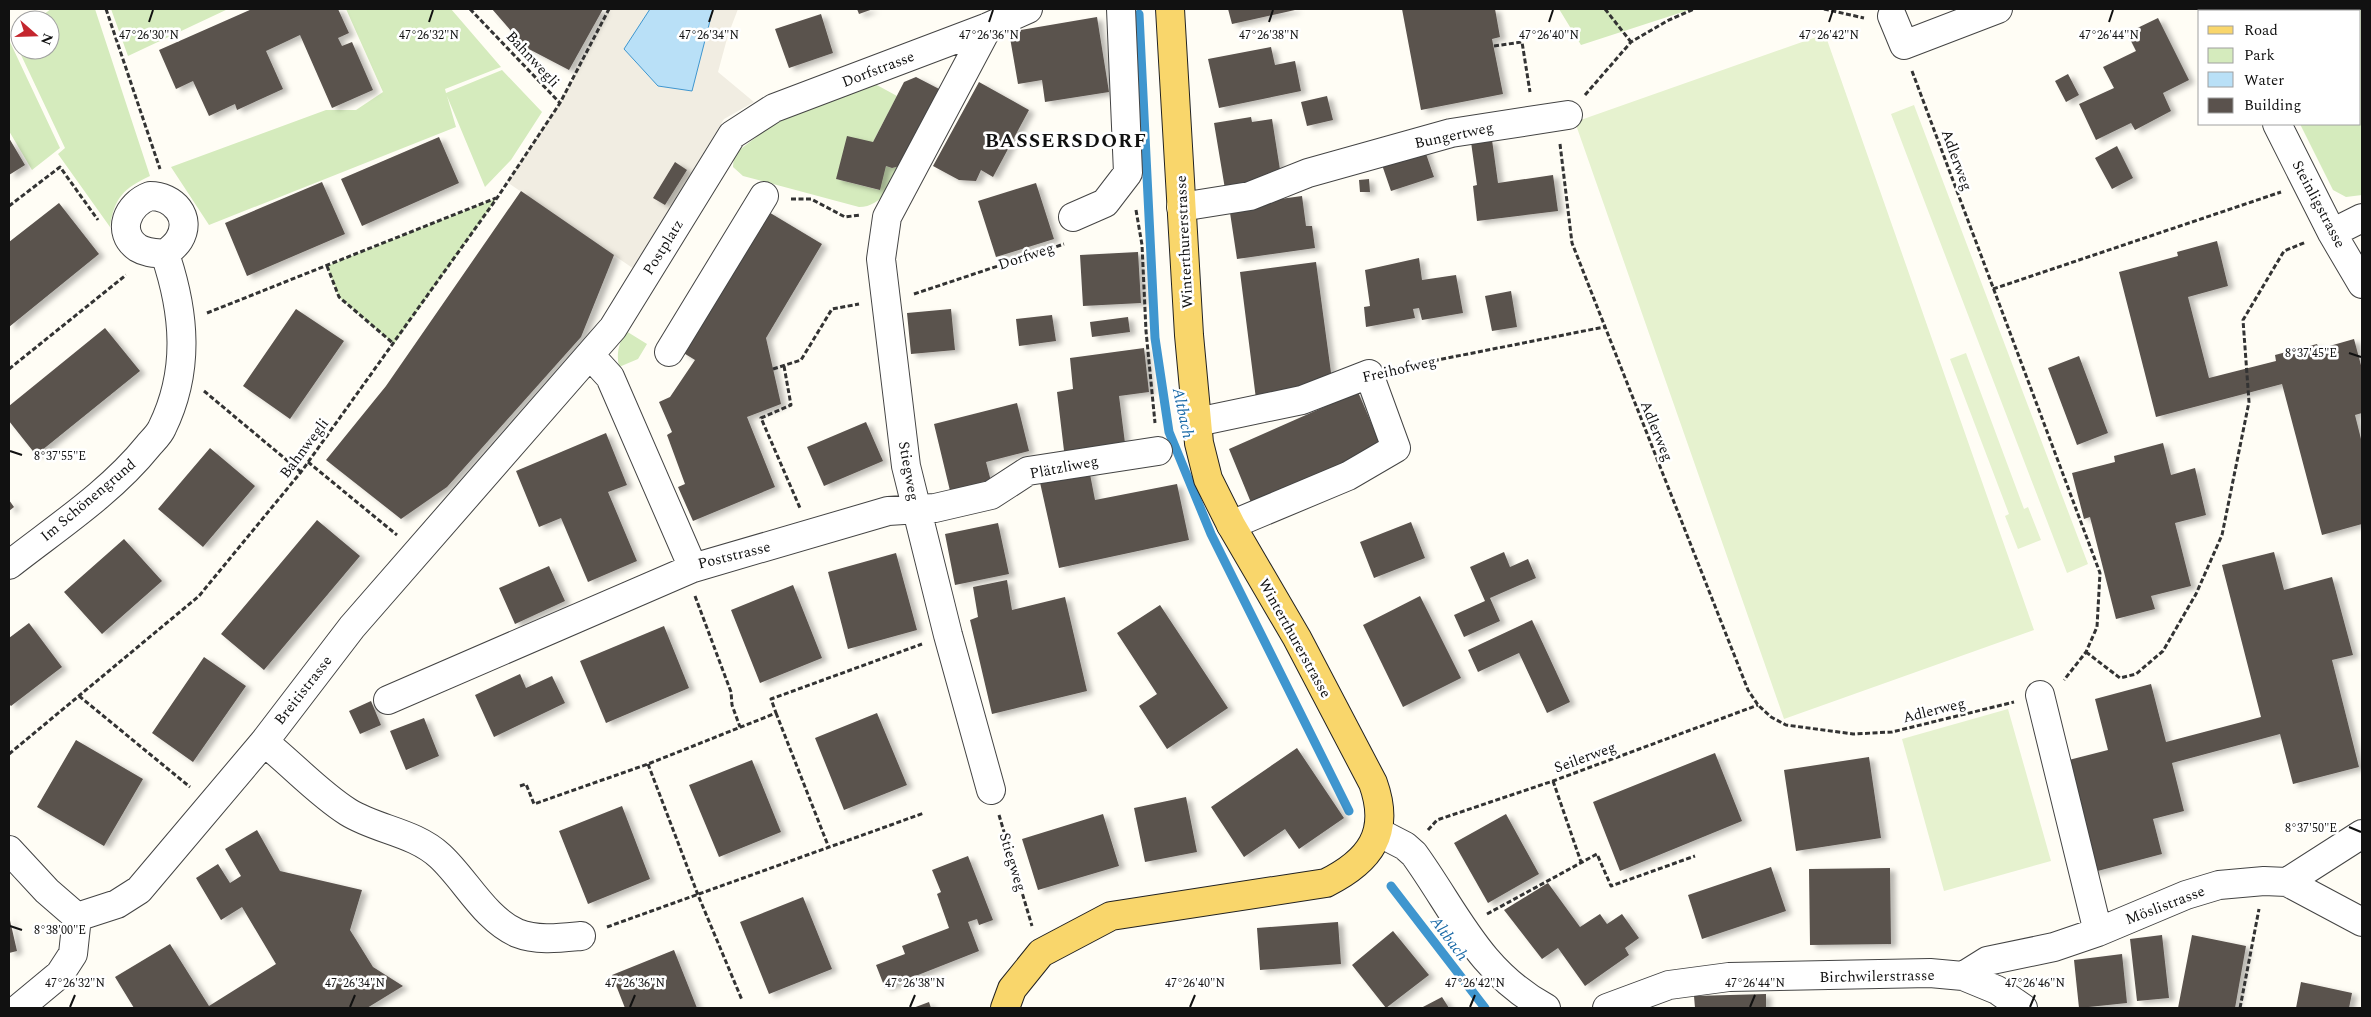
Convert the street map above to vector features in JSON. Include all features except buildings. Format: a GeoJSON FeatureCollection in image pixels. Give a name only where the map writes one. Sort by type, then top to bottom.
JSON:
{"type":"FeatureCollection","features":[{"type":"Feature","properties":{"kind":"main road","name":"Winterthurerstrasse"},"geometry":{"type":"LineString","coordinates":[[1005,1008],[1012,989],[1041,953],[1111,916],[1326,884],[1348,872],[1368,854],[1378,832],[1380,802],[1373,783],[1297,638],[1231,524],[1208,478],[1197,422],[1181,207],[1170,9]]}},
{"type":"Feature","properties":{"kind":"street","name":"Dorfstrasse"},"geometry":{"type":"LineString","coordinates":[[732,135],[774,108],[988,27],[1028,9]]}},
{"type":"Feature","properties":{"kind":"street"},"geometry":{"type":"LineString","coordinates":[[1073,217],[1104,202],[1128,173],[1121,9]]}},
{"type":"Feature","properties":{"kind":"street"},"geometry":{"type":"LineString","coordinates":[[1892,16],[1904,45],[1998,9]]}},
{"type":"Feature","properties":{"kind":"street","name":"Stiegweg"},"geometry":{"type":"LineString","coordinates":[[988,27],[887,217],[881,259],[906,466],[948,635],[991,790]]}},
{"type":"Feature","properties":{"kind":"street","name":"Bungertweg"},"geometry":{"type":"LineString","coordinates":[[1181,207],[1250,196],[1308,173],[1451,133],[1568,115]]}},
{"type":"Feature","properties":{"kind":"street","name":"Steinligstrasse"},"geometry":{"type":"LineString","coordinates":[[2278,125],[2332,233],[2362,284]]}},
{"type":"Feature","properties":{"kind":"street","name":"Postplatz"},"geometry":{"type":"LineString","coordinates":[[590,355],[613,328],[732,135]]}},
{"type":"Feature","properties":{"kind":"street"},"geometry":{"type":"LineString","coordinates":[[159,196],[176,205],[184,222],[179,241],[165,254],[146,252],[137,247],[127,232],[128,213],[134,206],[141,200],[159,196]]}},
{"type":"Feature","properties":{"kind":"street"},"geometry":{"type":"LineString","coordinates":[[669,352],[764,196]]}},
{"type":"Feature","properties":{"kind":"street"},"geometry":{"type":"LineString","coordinates":[[2332,233],[2362,218]]}},
{"type":"Feature","properties":{"kind":"street","name":"Im Schönengrund"},"geometry":{"type":"LineString","coordinates":[[9,565],[130,469],[162,429],[180,376],[182,325],[176,287],[165,254]]}},
{"type":"Feature","properties":{"kind":"street","name":"Breitistrasse"},"geometry":{"type":"LineString","coordinates":[[77,917],[117,904],[139,890],[264,742],[352,627],[590,355]]}},
{"type":"Feature","properties":{"kind":"street","name":"Poststrasse"},"geometry":{"type":"LineString","coordinates":[[590,355],[610,377],[693,568],[888,511],[916,509]]}},
{"type":"Feature","properties":{"kind":"street"},"geometry":{"type":"LineString","coordinates":[[1231,524],[1348,476],[1396,448],[1369,374]]}},
{"type":"Feature","properties":{"kind":"street","name":"Freihofweg"},"geometry":{"type":"LineString","coordinates":[[1197,422],[1302,400],[1369,374]]}},
{"type":"Feature","properties":{"kind":"street","name":"Plätzliweg"},"geometry":{"type":"LineString","coordinates":[[916,509],[935,508],[991,495],[1028,471],[1158,450]]}},
{"type":"Feature","properties":{"kind":"street"},"geometry":{"type":"LineString","coordinates":[[388,700],[693,568]]}},
{"type":"Feature","properties":{"kind":"street"},"geometry":{"type":"LineString","coordinates":[[2040,695],[2098,932]]}},
{"type":"Feature","properties":{"kind":"street"},"geometry":{"type":"LineString","coordinates":[[264,742],[348,812],[370,823],[414,839],[439,855],[490,914],[517,933],[544,939],[581,936]]}},
{"type":"Feature","properties":{"kind":"street"},"geometry":{"type":"LineString","coordinates":[[1378,832],[1395,840],[1414,854],[1461,928],[1495,970],[1532,1001],[1546,1008]]}},
{"type":"Feature","properties":{"kind":"street","name":"Möslistrasse"},"geometry":{"type":"LineString","coordinates":[[1963,976],[1987,961],[2054,947],[2098,932],[2186,895],[2219,885],[2276,882],[2362,834]]}},
{"type":"Feature","properties":{"kind":"street"},"geometry":{"type":"LineString","coordinates":[[9,850],[47,891],[77,917],[73,954],[60,974],[26,1006]]}},
{"type":"Feature","properties":{"kind":"street"},"geometry":{"type":"LineString","coordinates":[[2276,882],[2362,922]]}},
{"type":"Feature","properties":{"kind":"street","name":"Birchwilerstrasse"},"geometry":{"type":"LineString","coordinates":[[1607,1008],[1669,985],[1729,977],[1819,977],[1930,973],[1963,976],[1997,990],[2023,1008]]}},
{"type":"Feature","properties":{"kind":"path"},"geometry":{"type":"LineString","coordinates":[[106,9],[163,178],[159,196]]}},
{"type":"Feature","properties":{"kind":"path","name":"Bahnwegli"},"geometry":{"type":"LineString","coordinates":[[470,9],[560,103]]}},
{"type":"Feature","properties":{"kind":"path","name":"Bahnwegli"},"geometry":{"type":"LineString","coordinates":[[9,754],[199,596],[302,472],[497,198],[560,103],[609,9]]}},
{"type":"Feature","properties":{"kind":"path"},"geometry":{"type":"LineString","coordinates":[[1605,9],[1631,42]]}},
{"type":"Feature","properties":{"kind":"path"},"geometry":{"type":"LineString","coordinates":[[1568,115],[1631,42],[1667,21],[1694,9]]}},
{"type":"Feature","properties":{"kind":"path"},"geometry":{"type":"LineString","coordinates":[[1824,9],[1839,11],[1858,18],[1892,16]]}},
{"type":"Feature","properties":{"kind":"path"},"geometry":{"type":"LineString","coordinates":[[1494,46],[1522,42],[1535,120]]}},
{"type":"Feature","properties":{"kind":"path","name":"Adlerweg"},"geometry":{"type":"LineString","coordinates":[[1568,115],[1559,147],[1572,243],[1748,690],[1758,705],[1771,717],[1786,725],[1854,734],[1892,732],[2054,691],[2086,652],[2097,627],[2100,573],[1909,63],[1904,45]]}},
{"type":"Feature","properties":{"kind":"path"},"geometry":{"type":"LineString","coordinates":[[9,206],[60,167],[102,227]]}},
{"type":"Feature","properties":{"kind":"path"},"geometry":{"type":"LineString","coordinates":[[1993,289],[2286,189]]}},
{"type":"Feature","properties":{"kind":"path"},"geometry":{"type":"LineString","coordinates":[[764,196],[771,200],[811,199],[845,217],[870,213],[887,217]]}},
{"type":"Feature","properties":{"kind":"path"},"geometry":{"type":"LineString","coordinates":[[206,314],[497,198]]}},
{"type":"Feature","properties":{"kind":"path","name":"Dorfweg"},"geometry":{"type":"LineString","coordinates":[[887,301],[1075,240],[1073,217]]}},
{"type":"Feature","properties":{"kind":"path"},"geometry":{"type":"LineString","coordinates":[[1138,221],[1142,245],[1146,331],[1158,450]]}},
{"type":"Feature","properties":{"kind":"path"},"geometry":{"type":"LineString","coordinates":[[2086,652],[2120,678],[2136,674],[2162,651],[2196,594],[2222,535],[2248,402],[2243,320],[2284,251],[2290,249]]}},
{"type":"Feature","properties":{"kind":"path"},"geometry":{"type":"LineString","coordinates":[[327,266],[339,297],[394,344]]}},
{"type":"Feature","properties":{"kind":"path"},"geometry":{"type":"LineString","coordinates":[[9,369],[127,274]]}},
{"type":"Feature","properties":{"kind":"path"},"geometry":{"type":"LineString","coordinates":[[773,369],[801,360],[832,309],[887,301]]}},
{"type":"Feature","properties":{"kind":"path","name":"Freihofweg"},"geometry":{"type":"LineString","coordinates":[[1369,374],[1604,327]]}},
{"type":"Feature","properties":{"kind":"path"},"geometry":{"type":"LineString","coordinates":[[784,366],[791,406],[761,418],[811,534]]}},
{"type":"Feature","properties":{"kind":"path"},"geometry":{"type":"LineString","coordinates":[[202,390],[302,472]]}},
{"type":"Feature","properties":{"kind":"path"},"geometry":{"type":"LineString","coordinates":[[308,462],[417,551]]}},
{"type":"Feature","properties":{"kind":"path"},"geometry":{"type":"LineString","coordinates":[[693,568],[696,602],[731,692],[732,705],[740,727]]}},
{"type":"Feature","properties":{"kind":"path"},"geometry":{"type":"LineString","coordinates":[[829,848],[771,700],[948,635]]}},
{"type":"Feature","properties":{"kind":"path"},"geometry":{"type":"LineString","coordinates":[[79,696],[211,805]]}},
{"type":"Feature","properties":{"kind":"path","name":"Seilerweg"},"geometry":{"type":"LineString","coordinates":[[1425,834],[1437,820],[1553,781],[1758,705]]}},
{"type":"Feature","properties":{"kind":"path"},"geometry":{"type":"LineString","coordinates":[[520,786],[526,784],[534,804],[648,764],[776,712]]}},
{"type":"Feature","properties":{"kind":"path"},"geometry":{"type":"LineString","coordinates":[[648,764],[698,895],[742,1000]]}},
{"type":"Feature","properties":{"kind":"path"},"geometry":{"type":"LineString","coordinates":[[1553,781],[1581,862]]}},
{"type":"Feature","properties":{"kind":"path","name":"Stiegweg"},"geometry":{"type":"LineString","coordinates":[[991,790],[1031,926]]}},
{"type":"Feature","properties":{"kind":"path"},"geometry":{"type":"LineString","coordinates":[[581,936],[924,813]]}},
{"type":"Feature","properties":{"kind":"path"},"geometry":{"type":"LineString","coordinates":[[1461,928],[1597,854],[1611,886],[1695,856]]}},
{"type":"Feature","properties":{"kind":"path"},"geometry":{"type":"LineString","coordinates":[[2240,1008],[2276,882]]}},
{"type":"Feature","properties":{"kind":"green space"},"geometry":{"type":"Polygon","coordinates":[[[95,9],[150,176],[133,185],[122,195],[114,208],[110,227],[58,154],[65,148],[23,60],[60,60],[60,10],[50,10],[95,9]]]}},
{"type":"Feature","properties":{"kind":"green space"},"geometry":{"type":"Polygon","coordinates":[[[111,9],[228,9],[128,56],[111,9]]]}},
{"type":"Feature","properties":{"kind":"green space"},"geometry":{"type":"Polygon","coordinates":[[[346,9],[451,9],[501,67],[445,89],[446,93],[502,70],[542,112],[511,160],[485,187],[447,96],[456,127],[209,225],[171,167],[326,110],[356,110],[383,92],[346,9]]]}},
{"type":"Feature","properties":{"kind":"green space"},"geometry":{"type":"Polygon","coordinates":[[[1559,9],[1692,9],[1581,45],[1559,9]]]}},
{"type":"Feature","properties":{"kind":"green space"},"geometry":{"type":"Polygon","coordinates":[[[2362,9],[2362,195],[2346,197],[2333,190],[2300,125],[2361,125],[2361,10],[2314,10],[2362,9]]]}},
{"type":"Feature","properties":{"kind":"green space"},"geometry":{"type":"Polygon","coordinates":[[[1825,34],[2034,630],[1784,719],[1575,122],[1825,34]]]}},
{"type":"Feature","properties":{"kind":"green space"},"geometry":{"type":"Polygon","coordinates":[[[10,42],[10,60],[18,60],[60,148],[32,170],[9,131],[10,42]]]}},
{"type":"Feature","properties":{"kind":"green space"},"geometry":{"type":"Polygon","coordinates":[[[875,84],[897,96],[873,142],[836,179],[879,190],[886,166],[892,168],[904,165],[891,186],[874,203],[859,207],[743,176],[733,167],[734,154],[775,123],[875,84]]]}},
{"type":"Feature","properties":{"kind":"green space"},"geometry":{"type":"Polygon","coordinates":[[[1914,105],[2088,564],[2067,573],[1891,114],[1914,105]]]}},
{"type":"Feature","properties":{"kind":"green space"},"geometry":{"type":"Polygon","coordinates":[[[497,198],[394,344],[339,297],[327,266],[497,198]]]}},
{"type":"Feature","properties":{"kind":"green space"},"geometry":{"type":"Polygon","coordinates":[[[626,331],[647,344],[638,359],[619,367],[619,348],[626,331]]]}},
{"type":"Feature","properties":{"kind":"green space"},"geometry":{"type":"Polygon","coordinates":[[[1966,353],[2024,509],[2028,507],[2041,540],[2018,549],[2005,516],[2009,514],[1950,359],[1966,353]]]}},
{"type":"Feature","properties":{"kind":"green space"},"geometry":{"type":"Polygon","coordinates":[[[2008,709],[2051,861],[1944,891],[1902,739],[2008,709]]]}},
{"type":"Feature","properties":{"kind":"shaded area"},"geometry":{"type":"Polygon","coordinates":[[[609,9],[738,9],[728,35],[718,72],[754,102],[724,119],[634,269],[507,182],[560,103],[609,9]]]}},
{"type":"Feature","properties":{"kind":"water"},"geometry":{"type":"Polygon","coordinates":[[[650,9],[713,9],[692,91],[658,86],[624,49],[650,9]]]}},
{"type":"Feature","properties":{"kind":"waterway","name":"Altbach"},"geometry":{"type":"LineString","coordinates":[[1139,14],[1155,338],[1169,432],[1211,534],[1349,811]]}},
{"type":"Feature","properties":{"kind":"waterway","name":"Altbach"},"geometry":{"type":"LineString","coordinates":[[1391,886],[1485,1008]]}},
{"type":"Feature","properties":{"kind":"district","name":"BASSERSDORF"},"geometry":{"type":"Point","coordinates":[1066,140]}}]}
